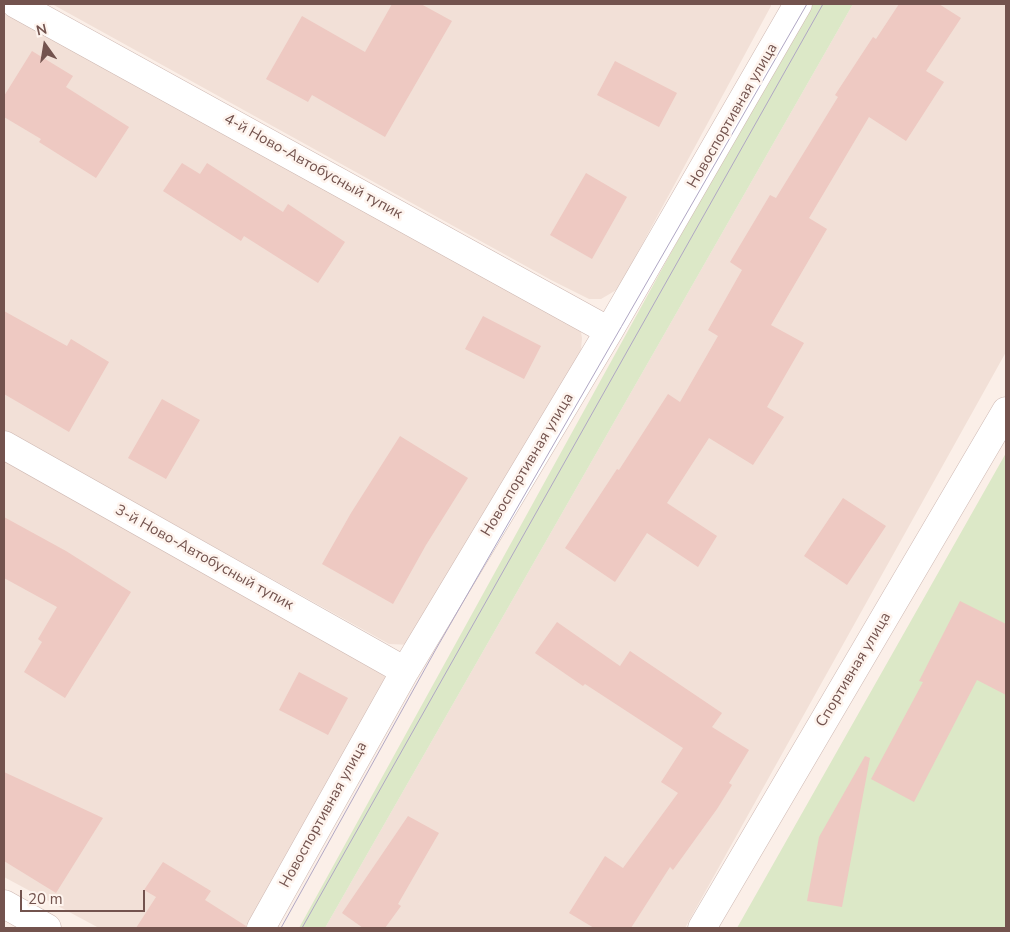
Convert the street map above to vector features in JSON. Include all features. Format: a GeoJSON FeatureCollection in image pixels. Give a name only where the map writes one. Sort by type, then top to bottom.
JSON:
{"type":"FeatureCollection","features":[{"type":"Feature","properties":{"kind":"street","name":"4-й Ново-Автобусный тупик"},"geometry":{"type":"LineString","coordinates":[[16,4],[609,331]]}},
{"type":"Feature","properties":{"kind":"street","name":"Новоспортивная улица"},"geometry":{"type":"LineString","coordinates":[[261,928],[405,671],[609,331],[798,4]]}},
{"type":"Feature","properties":{"kind":"street","name":"Спортивная улица"},"geometry":{"type":"LineString","coordinates":[[702,928],[1006,411]]}},
{"type":"Feature","properties":{"kind":"street","name":"3-й Ново-Автобусный тупик"},"geometry":{"type":"LineString","coordinates":[[4,445],[405,671]]}},
{"type":"Feature","properties":{"kind":"street"},"geometry":{"type":"LineString","coordinates":[[4,904],[47,928]]}},
{"type":"Feature","properties":{"kind":"shaded area"},"geometry":{"type":"Polygon","coordinates":[[[52,4],[771,4],[771,6],[618,289],[601,299],[589,299],[551,280],[52,4]]]}},
{"type":"Feature","properties":{"kind":"shaded area"},"geometry":{"type":"Polygon","coordinates":[[[853,4],[1006,4],[1006,352],[685,928],[325,928],[853,4]]]}},
{"type":"Feature","properties":{"kind":"shaded area"},"geometry":{"type":"Polygon","coordinates":[[[4,9],[580,327],[582,338],[581,350],[428,632],[411,645],[389,644],[4,430],[4,9]]]}},
{"type":"Feature","properties":{"kind":"shaded area"},"geometry":{"type":"Polygon","coordinates":[[[4,458],[374,667],[391,682],[261,928],[99,928],[4,877],[4,458]]]}},
{"type":"Feature","properties":{"kind":"green space"},"geometry":{"type":"Polygon","coordinates":[[[808,4],[853,4],[325,928],[299,928],[808,4]]]}},
{"type":"Feature","properties":{"kind":"green space"},"geometry":{"type":"Polygon","coordinates":[[[1006,453],[1006,928],[737,928],[1006,453]]]}},
{"type":"Feature","properties":{"kind":"building"},"geometry":{"type":"Polygon","coordinates":[[[392,4],[421,4],[452,21],[385,137],[312,95],[308,102],[266,79],[302,16],[365,52],[392,4]]]}},
{"type":"Feature","properties":{"kind":"building"},"geometry":{"type":"Polygon","coordinates":[[[899,4],[939,4],[961,18],[926,71],[944,82],[906,141],[869,117],[809,218],[827,229],[771,325],[804,343],[767,407],[784,417],[753,465],[709,438],[667,503],[717,536],[698,567],[647,533],[615,582],[565,548],[617,469],[619,470],[668,394],[680,402],[718,336],[708,330],[742,270],[730,262],[770,195],[776,198],[838,97],[835,95],[873,37],[876,39],[899,4]]]}},
{"type":"Feature","properties":{"kind":"building"},"geometry":{"type":"Polygon","coordinates":[[[32,51],[73,76],[66,87],[129,127],[96,178],[39,142],[41,139],[4,117],[4,96],[32,51]]]}},
{"type":"Feature","properties":{"kind":"building"},"geometry":{"type":"Polygon","coordinates":[[[615,61],[677,93],[659,127],[597,95],[615,61]]]}},
{"type":"Feature","properties":{"kind":"building"},"geometry":{"type":"Polygon","coordinates":[[[182,163],[200,174],[207,163],[283,212],[288,204],[345,242],[318,283],[244,236],[241,241],[163,191],[182,163]]]}},
{"type":"Feature","properties":{"kind":"building"},"geometry":{"type":"Polygon","coordinates":[[[586,173],[627,197],[592,259],[550,235],[586,173]]]}},
{"type":"Feature","properties":{"kind":"building"},"geometry":{"type":"Polygon","coordinates":[[[4,311],[67,346],[71,339],[109,362],[69,432],[4,394],[4,311]]]}},
{"type":"Feature","properties":{"kind":"building"},"geometry":{"type":"Polygon","coordinates":[[[483,316],[541,346],[524,379],[465,349],[483,316]]]}},
{"type":"Feature","properties":{"kind":"building"},"geometry":{"type":"Polygon","coordinates":[[[162,399],[200,420],[166,479],[128,458],[162,399]]]}},
{"type":"Feature","properties":{"kind":"building"},"geometry":{"type":"Polygon","coordinates":[[[400,436],[468,478],[426,545],[393,604],[322,564],[351,513],[400,436]]]}},
{"type":"Feature","properties":{"kind":"building"},"geometry":{"type":"Polygon","coordinates":[[[843,498],[886,526],[847,585],[804,556],[843,498]]]}},
{"type":"Feature","properties":{"kind":"building"},"geometry":{"type":"Polygon","coordinates":[[[4,517],[66,551],[131,592],[65,698],[24,672],[42,642],[38,639],[57,607],[4,578],[4,517]]]}},
{"type":"Feature","properties":{"kind":"building"},"geometry":{"type":"Polygon","coordinates":[[[960,601],[1006,624],[1006,695],[977,680],[914,802],[871,779],[923,682],[919,681],[960,601]]]}},
{"type":"Feature","properties":{"kind":"building"},"geometry":{"type":"Polygon","coordinates":[[[557,622],[620,666],[630,651],[722,713],[712,727],[749,750],[729,783],[732,785],[717,809],[673,870],[670,867],[631,928],[594,928],[569,913],[605,856],[623,868],[678,793],[661,782],[683,748],[585,684],[583,686],[535,653],[557,622]]]}},
{"type":"Feature","properties":{"kind":"building"},"geometry":{"type":"Polygon","coordinates":[[[299,672],[348,698],[328,735],[279,710],[299,672]]]}},
{"type":"Feature","properties":{"kind":"building"},"geometry":{"type":"Polygon","coordinates":[[[865,756],[870,758],[842,907],[807,901],[819,837],[865,756]]]}},
{"type":"Feature","properties":{"kind":"building"},"geometry":{"type":"Polygon","coordinates":[[[4,772],[103,818],[56,893],[4,861],[4,772]]]}},
{"type":"Feature","properties":{"kind":"building"},"geometry":{"type":"Polygon","coordinates":[[[408,816],[439,833],[398,904],[401,906],[385,928],[363,928],[342,913],[408,816]]]}},
{"type":"Feature","properties":{"kind":"building"},"geometry":{"type":"Polygon","coordinates":[[[163,862],[211,891],[205,900],[246,926],[245,928],[136,928],[156,897],[144,890],[163,862]]]}},
{"type":"Feature","properties":{"kind":"tram line"},"geometry":{"type":"LineString","coordinates":[[281,928],[436,649],[807,4]]}},
{"type":"Feature","properties":{"kind":"tram line"},"geometry":{"type":"LineString","coordinates":[[302,928],[823,4]]}}]}
